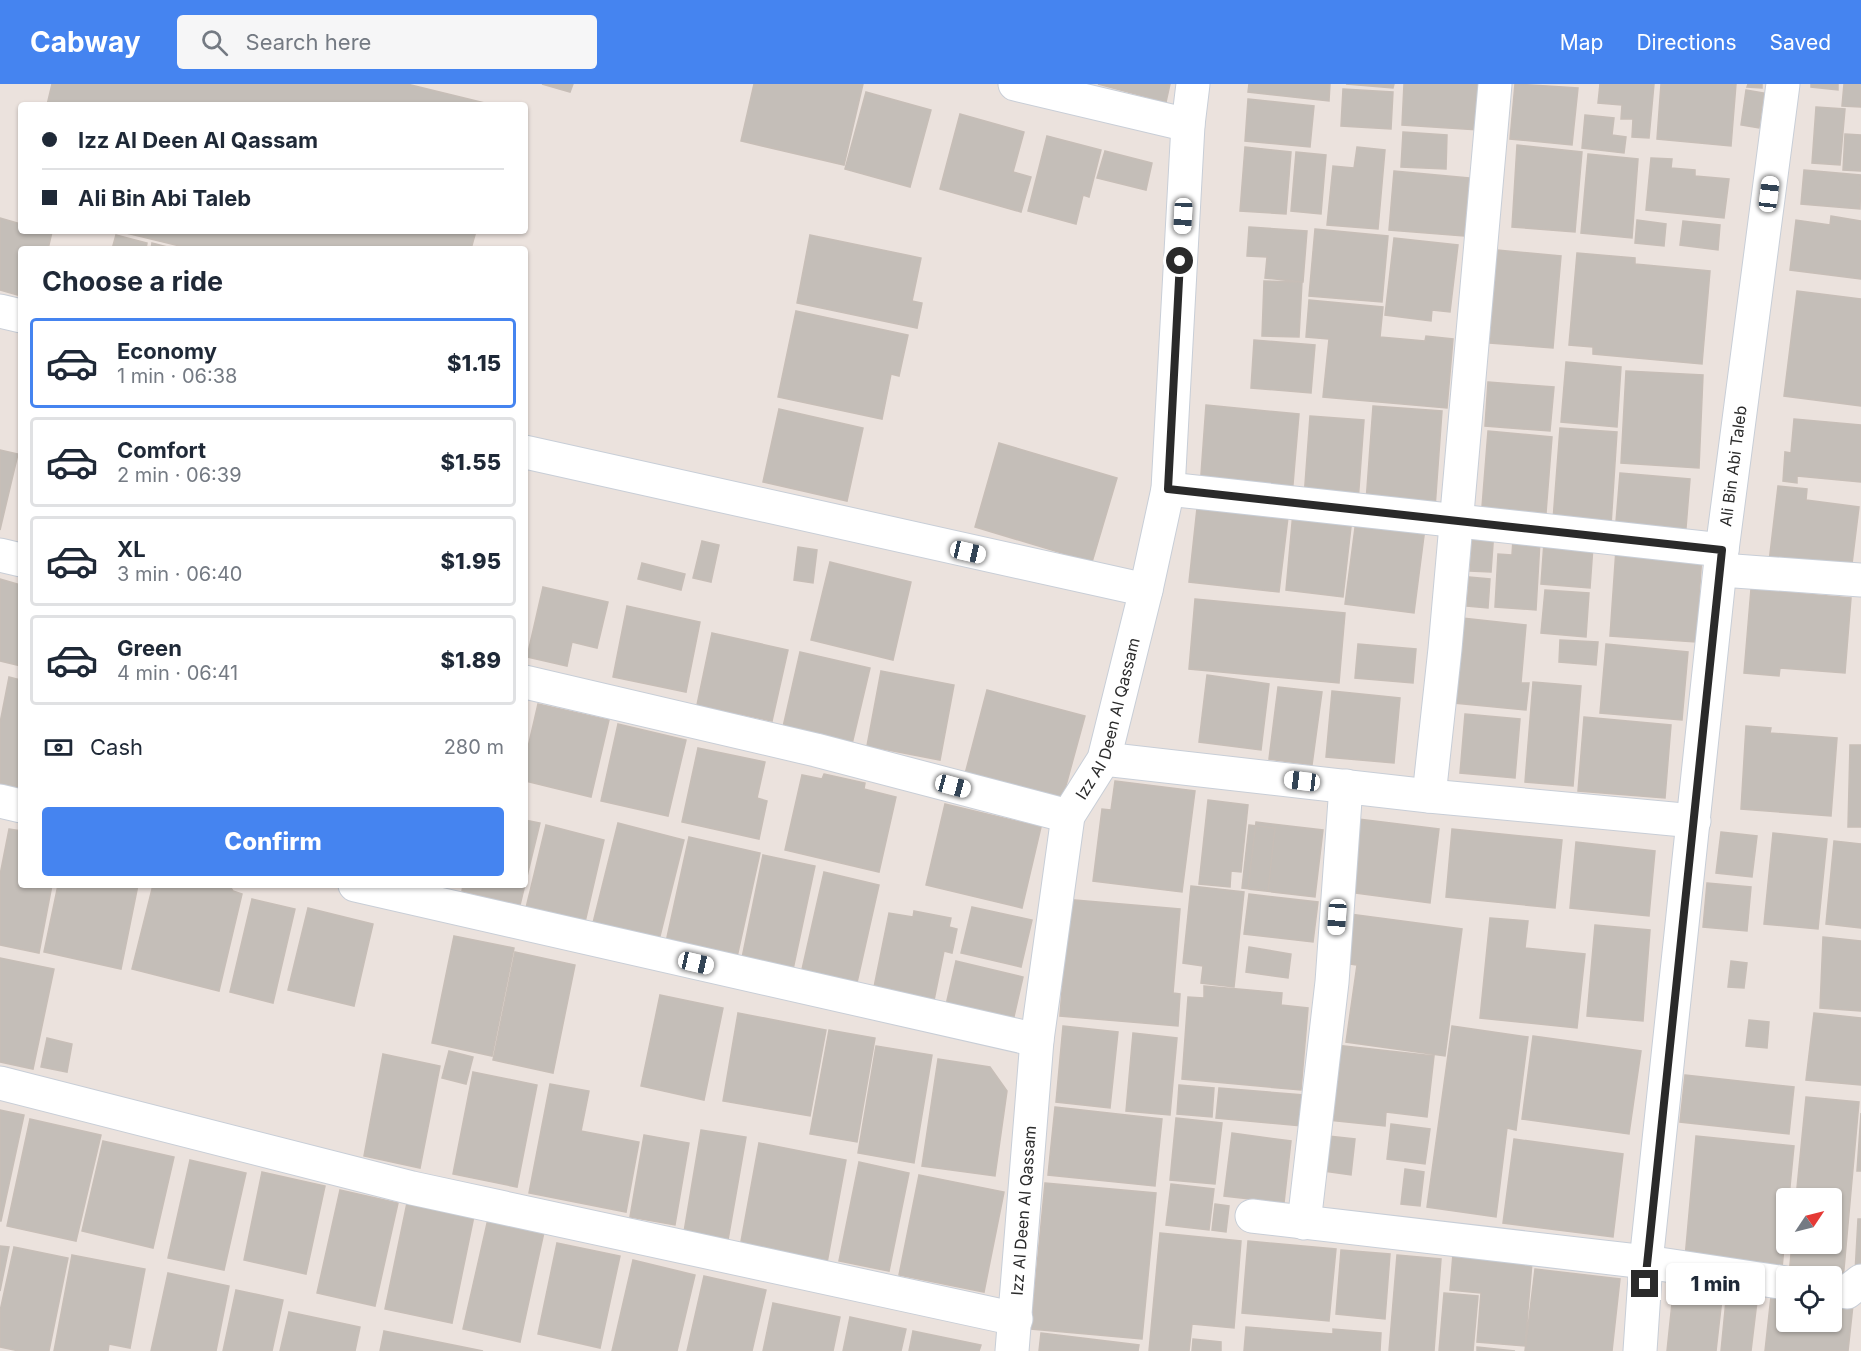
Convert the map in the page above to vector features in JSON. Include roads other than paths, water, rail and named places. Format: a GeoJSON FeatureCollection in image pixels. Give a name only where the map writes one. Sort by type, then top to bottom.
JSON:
{"type":"FeatureCollection","features":[{"type":"Feature","properties":{"kind":"street"},"geometry":{"type":"LineString","coordinates":[[1015,84],[1188,125]]}},
{"type":"Feature","properties":{"kind":"street","name":"Izz Al Deen Al Qassam"},"geometry":{"type":"LineString","coordinates":[[1012,1351],[1037,1040],[1068,816],[1104,759],[1146,590],[1168,489],[1188,125],[1193,84]]}},
{"type":"Feature","properties":{"kind":"street"},"geometry":{"type":"LineString","coordinates":[[1429,796],[1445,650],[1454,523],[1495,84]]}},
{"type":"Feature","properties":{"kind":"street","name":"Ali Bin Abi Taleb"},"geometry":{"type":"LineString","coordinates":[[1640,1351],[1646,1262],[1721,560],[1783,84]]}},
{"type":"Feature","properties":{"kind":"street"},"geometry":{"type":"LineString","coordinates":[[0,310],[18,315]]}},
{"type":"Feature","properties":{"kind":"street"},"geometry":{"type":"LineString","coordinates":[[528,453],[1146,590]]}},
{"type":"Feature","properties":{"kind":"street"},"geometry":{"type":"LineString","coordinates":[[1168,489],[1454,523],[1861,580]]}},
{"type":"Feature","properties":{"kind":"street"},"geometry":{"type":"LineString","coordinates":[[0,555],[18,559]]}},
{"type":"Feature","properties":{"kind":"street"},"geometry":{"type":"LineString","coordinates":[[528,683],[816,750],[1068,816]]}},
{"type":"Feature","properties":{"kind":"street"},"geometry":{"type":"LineString","coordinates":[[1104,759],[1429,796],[1694,820]]}},
{"type":"Feature","properties":{"kind":"street"},"geometry":{"type":"LineString","coordinates":[[1304,1223],[1332,982],[1346,786]]}},
{"type":"Feature","properties":{"kind":"street"},"geometry":{"type":"LineString","coordinates":[[0,801],[18,805]]}},
{"type":"Feature","properties":{"kind":"street"},"geometry":{"type":"LineString","coordinates":[[369,888],[1037,1040]]}},
{"type":"Feature","properties":{"kind":"street"},"geometry":{"type":"LineString","coordinates":[[0,1083],[412,1188],[1016,1319]]}},
{"type":"Feature","properties":{"kind":"street"},"geometry":{"type":"LineString","coordinates":[[1252,1216],[1646,1262],[1776,1282]]}},
{"type":"Feature","properties":{"kind":"street"},"geometry":{"type":"LineString","coordinates":[[1842,1291],[1847,1292],[1861,1281]]}}]}
